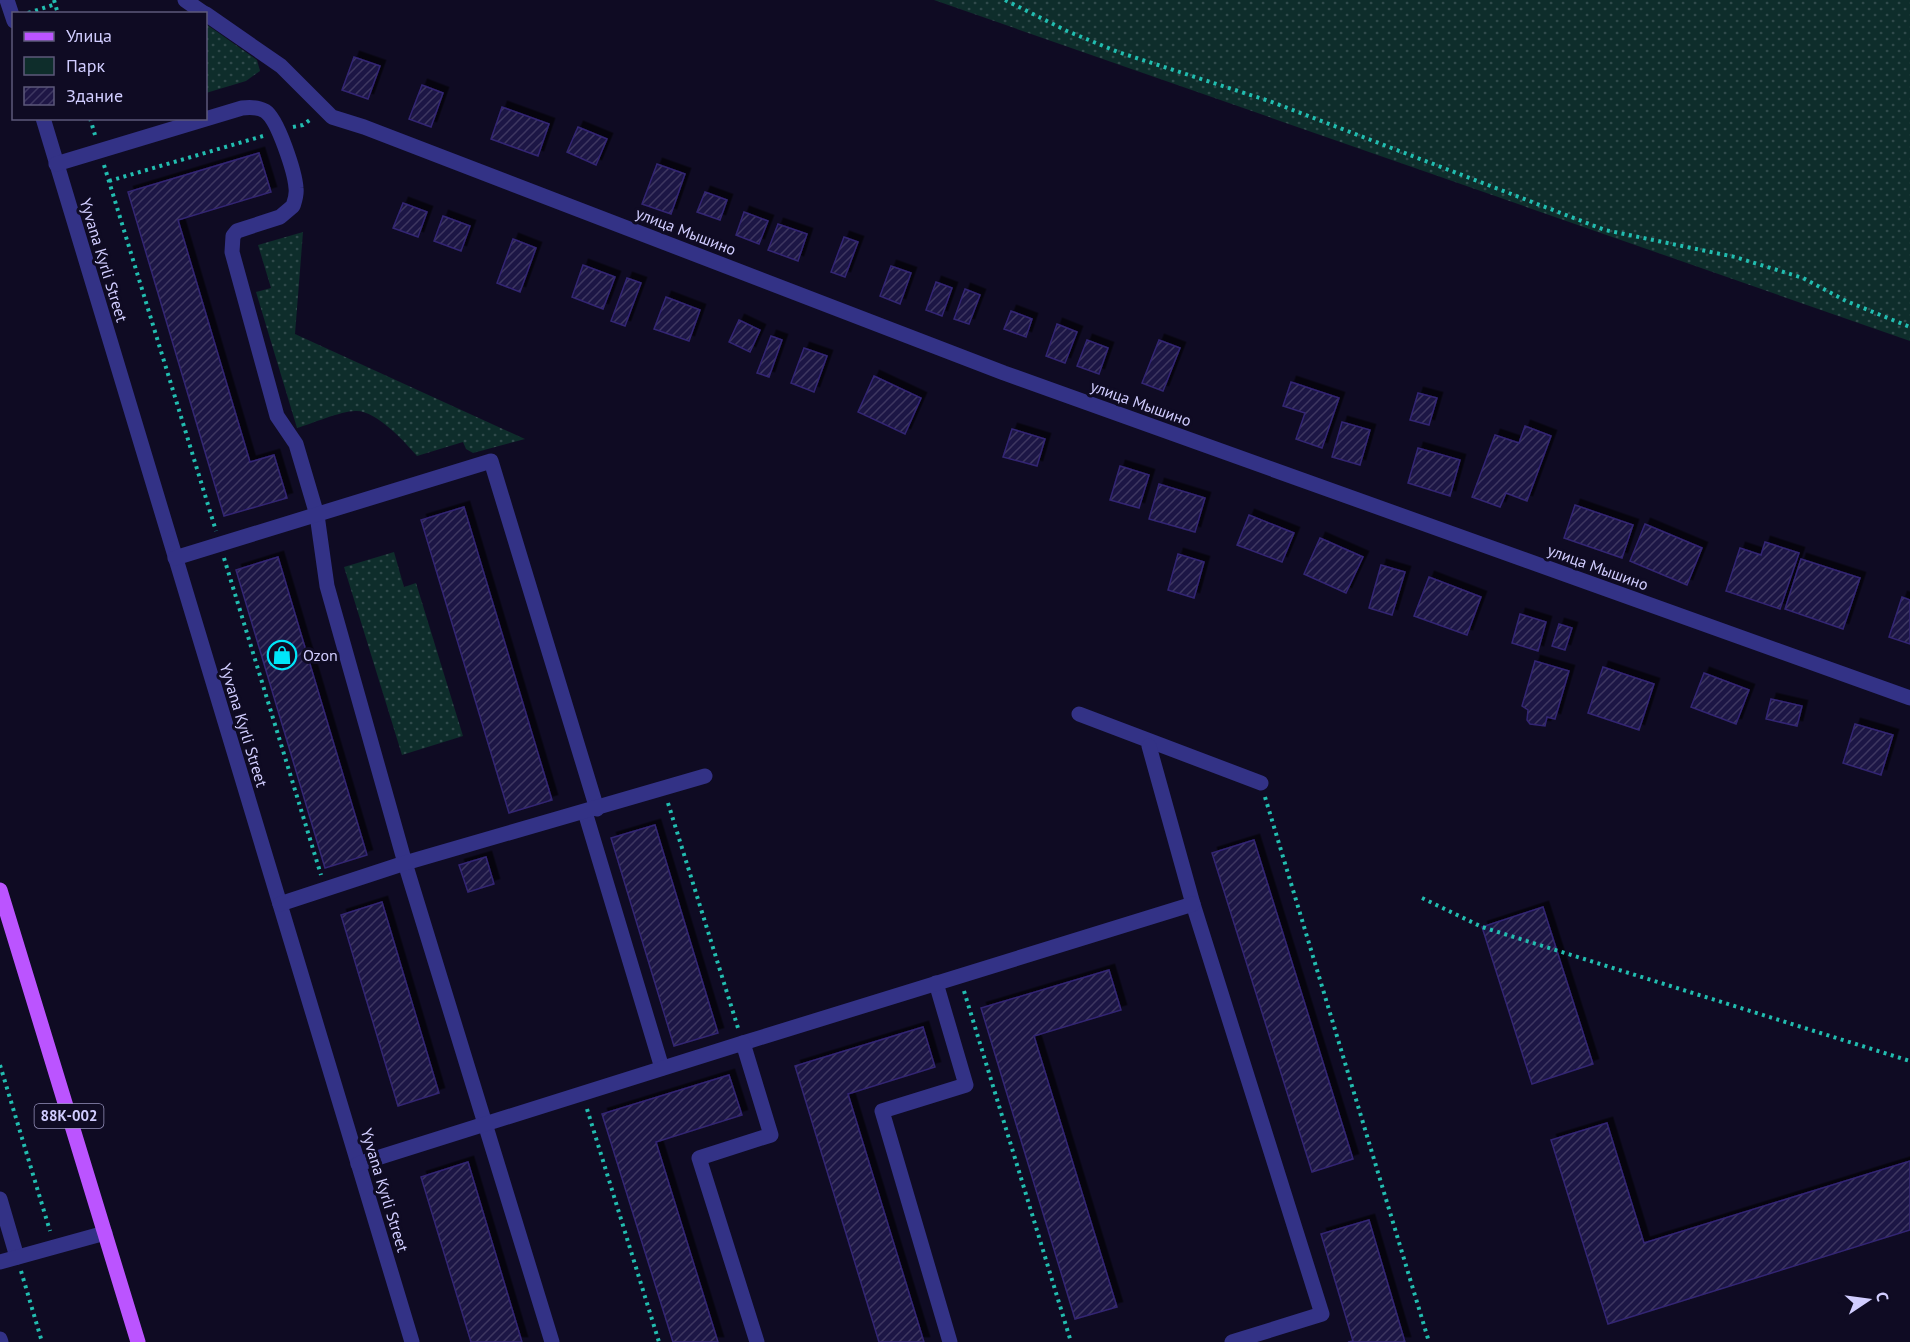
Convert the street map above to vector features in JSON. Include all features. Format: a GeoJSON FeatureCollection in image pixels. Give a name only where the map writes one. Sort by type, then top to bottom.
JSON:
{"type":"FeatureCollection","features":[{"type":"Feature","properties":{"kind":"main road","name":"88К-002"},"geometry":{"type":"LineString","coordinates":[[0,890],[138,1342]]}},
{"type":"Feature","properties":{"kind":"street"},"geometry":{"type":"LineString","coordinates":[[7,0],[12,15]]}},
{"type":"Feature","properties":{"kind":"street","name":"улица Мышино"},"geometry":{"type":"LineString","coordinates":[[185,0],[202,12]]}},
{"type":"Feature","properties":{"kind":"street","name":"улица Мышино"},"geometry":{"type":"LineString","coordinates":[[207,15],[281,66],[332,117],[364,127],[1004,373],[1910,698]]}},
{"type":"Feature","properties":{"kind":"street"},"geometry":{"type":"LineString","coordinates":[[207,120],[250,107],[258,108],[272,116],[280,131],[296,186],[293,206],[280,217],[237,231],[233,236],[232,252],[277,416],[296,444],[317,515],[327,586],[405,863],[552,1342]]}},
{"type":"Feature","properties":{"kind":"street","name":"Yyvana Kyrli Street"},"geometry":{"type":"LineString","coordinates":[[43,120],[412,1342]]}},
{"type":"Feature","properties":{"kind":"street"},"geometry":{"type":"LineString","coordinates":[[56,164],[206,120]]}},
{"type":"Feature","properties":{"kind":"street"},"geometry":{"type":"LineString","coordinates":[[175,558],[491,460],[662,1068]]}},
{"type":"Feature","properties":{"kind":"street"},"geometry":{"type":"LineString","coordinates":[[1079,714],[1261,783]]}},
{"type":"Feature","properties":{"kind":"street"},"geometry":{"type":"LineString","coordinates":[[1149,746],[1193,904],[1322,1314],[1232,1342]]}},
{"type":"Feature","properties":{"kind":"street"},"geometry":{"type":"LineString","coordinates":[[280,904],[405,863],[705,776]]}},
{"type":"Feature","properties":{"kind":"street"},"geometry":{"type":"LineString","coordinates":[[358,1164],[1193,904]]}},
{"type":"Feature","properties":{"kind":"street"},"geometry":{"type":"LineString","coordinates":[[936,983],[966,1084],[882,1111],[950,1342]]}},
{"type":"Feature","properties":{"kind":"street"},"geometry":{"type":"LineString","coordinates":[[743,1043],[771,1135],[699,1158],[757,1342]]}},
{"type":"Feature","properties":{"kind":"street"},"geometry":{"type":"LineString","coordinates":[[0,1198],[17,1257]]}},
{"type":"Feature","properties":{"kind":"street"},"geometry":{"type":"LineString","coordinates":[[0,1262],[105,1233]]}},
{"type":"Feature","properties":{"kind":"path"},"geometry":{"type":"LineString","coordinates":[[1005,0],[1067,31],[1118,52],[1272,102],[1605,230],[1735,257],[1803,278],[1846,301],[1910,327]]}},
{"type":"Feature","properties":{"kind":"path"},"geometry":{"type":"LineString","coordinates":[[29,12],[55,2]]}},
{"type":"Feature","properties":{"kind":"path"},"geometry":{"type":"LineString","coordinates":[[91,120],[325,889]]}},
{"type":"Feature","properties":{"kind":"path"},"geometry":{"type":"LineString","coordinates":[[109,181],[280,131]]}},
{"type":"Feature","properties":{"kind":"path"},"geometry":{"type":"LineString","coordinates":[[1261,783],[1429,1342]]}},
{"type":"Feature","properties":{"kind":"path"},"geometry":{"type":"LineString","coordinates":[[664,788],[743,1043]]}},
{"type":"Feature","properties":{"kind":"path"},"geometry":{"type":"LineString","coordinates":[[1422,898],[1482,927],[1910,1061]]}},
{"type":"Feature","properties":{"kind":"path"},"geometry":{"type":"LineString","coordinates":[[959,976],[1071,1342]]}},
{"type":"Feature","properties":{"kind":"path"},"geometry":{"type":"LineString","coordinates":[[0,1065],[54,1247]]}},
{"type":"Feature","properties":{"kind":"path"},"geometry":{"type":"LineString","coordinates":[[583,1094],[659,1342]]}},
{"type":"Feature","properties":{"kind":"path"},"geometry":{"type":"LineString","coordinates":[[17,1257],[42,1342]]}},
{"type":"Feature","properties":{"kind":"green space"},"geometry":{"type":"Polygon","coordinates":[[[934,0],[1910,0],[1910,341],[934,0]]]}},
{"type":"Feature","properties":{"kind":"green space"},"geometry":{"type":"Polygon","coordinates":[[[207,25],[257,60],[260,71],[246,81],[207,93],[207,25]]]}},
{"type":"Feature","properties":{"kind":"green space"},"geometry":{"type":"Polygon","coordinates":[[[303,232],[295,334],[525,439],[473,453],[466,449],[463,442],[417,456],[389,428],[363,412],[342,413],[297,428],[256,292],[271,288],[258,245],[303,232]]]}},
{"type":"Feature","properties":{"kind":"green space"},"geometry":{"type":"Polygon","coordinates":[[[394,552],[404,587],[416,583],[463,736],[402,755],[344,567],[394,552]]]}},
{"type":"Feature","properties":{"kind":"building"},"geometry":{"type":"Polygon","coordinates":[[[354,57],[380,66],[368,99],[342,90],[354,57]]]}},
{"type":"Feature","properties":{"kind":"building"},"geometry":{"type":"Polygon","coordinates":[[[422,85],[443,93],[431,127],[409,119],[422,85]]]}},
{"type":"Feature","properties":{"kind":"building"},"geometry":{"type":"Polygon","coordinates":[[[502,107],[549,124],[538,156],[491,139],[502,107]]]}},
{"type":"Feature","properties":{"kind":"building"},"geometry":{"type":"Polygon","coordinates":[[[578,127],[607,139],[596,165],[567,152],[578,127]]]}},
{"type":"Feature","properties":{"kind":"building"},"geometry":{"type":"Polygon","coordinates":[[[259,153],[271,192],[178,220],[250,462],[274,455],[287,498],[224,516],[128,192],[259,153]]]}},
{"type":"Feature","properties":{"kind":"building"},"geometry":{"type":"Polygon","coordinates":[[[657,164],[685,174],[671,214],[642,204],[657,164]]]}},
{"type":"Feature","properties":{"kind":"building"},"geometry":{"type":"Polygon","coordinates":[[[705,192],[727,200],[720,220],[697,212],[705,192]]]}},
{"type":"Feature","properties":{"kind":"building"},"geometry":{"type":"Polygon","coordinates":[[[403,203],[427,212],[418,237],[393,228],[403,203]]]}},
{"type":"Feature","properties":{"kind":"building"},"geometry":{"type":"Polygon","coordinates":[[[744,212],[768,221],[759,244],[736,235],[744,212]]]}},
{"type":"Feature","properties":{"kind":"building"},"geometry":{"type":"Polygon","coordinates":[[[443,216],[470,226],[461,251],[434,241],[443,216]]]}},
{"type":"Feature","properties":{"kind":"building"},"geometry":{"type":"Polygon","coordinates":[[[778,224],[807,234],[798,261],[768,250],[778,224]]]}},
{"type":"Feature","properties":{"kind":"building"},"geometry":{"type":"Polygon","coordinates":[[[844,237],[858,242],[845,277],[831,272],[844,237]]]}},
{"type":"Feature","properties":{"kind":"building"},"geometry":{"type":"Polygon","coordinates":[[[513,239],[536,248],[520,292],[497,283],[513,239]]]}},
{"type":"Feature","properties":{"kind":"building"},"geometry":{"type":"Polygon","coordinates":[[[583,265],[615,277],[603,309],[572,297],[583,265]]]}},
{"type":"Feature","properties":{"kind":"building"},"geometry":{"type":"Polygon","coordinates":[[[891,266],[911,273],[900,304],[880,296],[891,266]]]}},
{"type":"Feature","properties":{"kind":"building"},"geometry":{"type":"Polygon","coordinates":[[[627,278],[641,283],[625,326],[611,321],[627,278]]]}},
{"type":"Feature","properties":{"kind":"building"},"geometry":{"type":"Polygon","coordinates":[[[936,282],[952,288],[942,316],[926,310],[936,282]]]}},
{"type":"Feature","properties":{"kind":"building"},"geometry":{"type":"Polygon","coordinates":[[[965,289],[980,295],[969,324],[954,319],[965,289]]]}},
{"type":"Feature","properties":{"kind":"building"},"geometry":{"type":"Polygon","coordinates":[[[666,297],[700,310],[689,341],[654,329],[666,297]]]}},
{"type":"Feature","properties":{"kind":"building"},"geometry":{"type":"Polygon","coordinates":[[[1011,311],[1032,319],[1026,337],[1004,329],[1011,311]]]}},
{"type":"Feature","properties":{"kind":"building"},"geometry":{"type":"Polygon","coordinates":[[[739,320],[760,330],[750,352],[729,342],[739,320]]]}},
{"type":"Feature","properties":{"kind":"building"},"geometry":{"type":"Polygon","coordinates":[[[1057,324],[1077,332],[1065,363],[1046,356],[1057,324]]]}},
{"type":"Feature","properties":{"kind":"building"},"geometry":{"type":"Polygon","coordinates":[[[771,336],[782,340],[769,377],[757,373],[771,336]]]}},
{"type":"Feature","properties":{"kind":"building"},"geometry":{"type":"Polygon","coordinates":[[[1087,340],[1108,348],[1099,374],[1077,366],[1087,340]]]}},
{"type":"Feature","properties":{"kind":"building"},"geometry":{"type":"Polygon","coordinates":[[[1159,340],[1180,348],[1163,391],[1142,383],[1159,340]]]}},
{"type":"Feature","properties":{"kind":"building"},"geometry":{"type":"Polygon","coordinates":[[[804,348],[827,356],[814,392],[791,383],[804,348]]]}},
{"type":"Feature","properties":{"kind":"building"},"geometry":{"type":"Polygon","coordinates":[[[874,376],[921,398],[905,434],[858,412],[874,376]]]}},
{"type":"Feature","properties":{"kind":"building"},"geometry":{"type":"Polygon","coordinates":[[[1291,382],[1339,398],[1322,448],[1296,439],[1305,413],[1283,406],[1291,382]]]}},
{"type":"Feature","properties":{"kind":"building"},"geometry":{"type":"Polygon","coordinates":[[[1418,393],[1437,398],[1429,425],[1410,420],[1418,393]]]}},
{"type":"Feature","properties":{"kind":"building"},"geometry":{"type":"Polygon","coordinates":[[[1342,422],[1370,430],[1360,465],[1332,457],[1342,422]]]}},
{"type":"Feature","properties":{"kind":"building"},"geometry":{"type":"Polygon","coordinates":[[[1525,426],[1551,436],[1527,501],[1506,493],[1500,507],[1472,497],[1495,435],[1519,443],[1525,426]]]}},
{"type":"Feature","properties":{"kind":"building"},"geometry":{"type":"Polygon","coordinates":[[[1012,429],[1045,439],[1037,466],[1003,457],[1012,429]]]}},
{"type":"Feature","properties":{"kind":"building"},"geometry":{"type":"Polygon","coordinates":[[[1418,448],[1460,460],[1450,496],[1408,483],[1418,448]]]}},
{"type":"Feature","properties":{"kind":"building"},"geometry":{"type":"Polygon","coordinates":[[[1120,466],[1149,475],[1139,508],[1110,500],[1120,466]]]}},
{"type":"Feature","properties":{"kind":"building"},"geometry":{"type":"Polygon","coordinates":[[[1159,484],[1205,498],[1195,532],[1149,519],[1159,484]]]}},
{"type":"Feature","properties":{"kind":"building"},"geometry":{"type":"Polygon","coordinates":[[[1575,505],[1633,525],[1622,558],[1564,538],[1575,505]]]}},
{"type":"Feature","properties":{"kind":"building"},"geometry":{"type":"Polygon","coordinates":[[[464,507],[552,800],[509,813],[421,520],[464,507]]]}},
{"type":"Feature","properties":{"kind":"building"},"geometry":{"type":"Polygon","coordinates":[[[1249,515],[1294,533],[1282,562],[1237,545],[1249,515]]]}},
{"type":"Feature","properties":{"kind":"building"},"geometry":{"type":"Polygon","coordinates":[[[1645,524],[1702,548],[1687,585],[1630,561],[1645,524]]]}},
{"type":"Feature","properties":{"kind":"building"},"geometry":{"type":"Polygon","coordinates":[[[1320,538],[1363,557],[1346,593],[1304,574],[1320,538]]]}},
{"type":"Feature","properties":{"kind":"building"},"geometry":{"type":"Polygon","coordinates":[[[1765,542],[1799,553],[1780,609],[1726,591],[1740,548],[1761,555],[1765,542]]]}},
{"type":"Feature","properties":{"kind":"building"},"geometry":{"type":"Polygon","coordinates":[[[1178,554],[1204,562],[1194,598],[1168,590],[1178,554]]]}},
{"type":"Feature","properties":{"kind":"building"},"geometry":{"type":"Polygon","coordinates":[[[278,557],[367,855],[325,868],[236,570],[278,557]]]}},
{"type":"Feature","properties":{"kind":"building"},"geometry":{"type":"Polygon","coordinates":[[[1801,559],[1860,578],[1843,629],[1785,609],[1801,559]]]}},
{"type":"Feature","properties":{"kind":"building"},"geometry":{"type":"Polygon","coordinates":[[[1381,565],[1405,572],[1392,615],[1369,608],[1381,565]]]}},
{"type":"Feature","properties":{"kind":"building"},"geometry":{"type":"Polygon","coordinates":[[[1429,577],[1481,597],[1467,635],[1414,616],[1429,577]]]}},
{"type":"Feature","properties":{"kind":"building"},"geometry":{"type":"Polygon","coordinates":[[[1902,597],[1910,600],[1910,644],[1889,637],[1902,597]]]}},
{"type":"Feature","properties":{"kind":"building"},"geometry":{"type":"Polygon","coordinates":[[[1520,614],[1546,622],[1538,651],[1512,643],[1520,614]]]}},
{"type":"Feature","properties":{"kind":"building"},"geometry":{"type":"Polygon","coordinates":[[[1559,624],[1572,628],[1565,650],[1552,646],[1559,624]]]}},
{"type":"Feature","properties":{"kind":"building"},"geometry":{"type":"Polygon","coordinates":[[[1535,661],[1569,671],[1555,719],[1547,717],[1545,726],[1530,724],[1527,720],[1528,710],[1522,706],[1535,661]]]}},
{"type":"Feature","properties":{"kind":"building"},"geometry":{"type":"Polygon","coordinates":[[[1603,667],[1654,684],[1639,730],[1588,713],[1603,667]]]}},
{"type":"Feature","properties":{"kind":"building"},"geometry":{"type":"Polygon","coordinates":[[[1704,673],[1749,690],[1736,724],[1691,707],[1704,673]]]}},
{"type":"Feature","properties":{"kind":"building"},"geometry":{"type":"Polygon","coordinates":[[[1771,699],[1802,706],[1797,726],[1766,719],[1771,699]]]}},
{"type":"Feature","properties":{"kind":"building"},"geometry":{"type":"Polygon","coordinates":[[[1855,724],[1893,735],[1881,775],[1843,763],[1855,724]]]}},
{"type":"Feature","properties":{"kind":"building"},"geometry":{"type":"Polygon","coordinates":[[[655,825],[718,1033],[674,1046],[611,838],[655,825]]]}},
{"type":"Feature","properties":{"kind":"building"},"geometry":{"type":"Polygon","coordinates":[[[1254,840],[1353,1159],[1312,1172],[1212,853],[1254,840]]]}},
{"type":"Feature","properties":{"kind":"building"},"geometry":{"type":"Polygon","coordinates":[[[486,857],[494,884],[468,892],[459,865],[486,857]]]}},
{"type":"Feature","properties":{"kind":"building"},"geometry":{"type":"Polygon","coordinates":[[[382,902],[439,1093],[398,1106],[341,915],[382,902]]]}},
{"type":"Feature","properties":{"kind":"building"},"geometry":{"type":"Polygon","coordinates":[[[1543,907],[1593,1064],[1532,1084],[1482,927],[1543,907]]]}},
{"type":"Feature","properties":{"kind":"building"},"geometry":{"type":"Polygon","coordinates":[[[1109,970],[1121,1010],[1034,1036],[1117,1307],[1075,1319],[981,1008],[1109,970]]]}},
{"type":"Feature","properties":{"kind":"building"},"geometry":{"type":"Polygon","coordinates":[[[923,1027],[935,1067],[848,1094],[924,1342],[879,1342],[795,1066],[923,1027]]]}},
{"type":"Feature","properties":{"kind":"building"},"geometry":{"type":"Polygon","coordinates":[[[729,1075],[742,1115],[656,1142],[718,1342],[673,1342],[602,1114],[729,1075]]]}},
{"type":"Feature","properties":{"kind":"building"},"geometry":{"type":"Polygon","coordinates":[[[1607,1123],[1644,1243],[1910,1161],[1910,1230],[1608,1324],[1551,1140],[1607,1123]]]}},
{"type":"Feature","properties":{"kind":"building"},"geometry":{"type":"Polygon","coordinates":[[[468,1162],[522,1342],[471,1342],[421,1177],[468,1162]]]}},
{"type":"Feature","properties":{"kind":"building"},"geometry":{"type":"Polygon","coordinates":[[[1369,1220],[1405,1342],[1348,1342],[1353,1341],[1321,1234],[1369,1220]]]}},
{"type":"Feature","properties":{"kind":"place","name":"Ozon"},"geometry":{"type":"Point","coordinates":[282,655]}}]}
